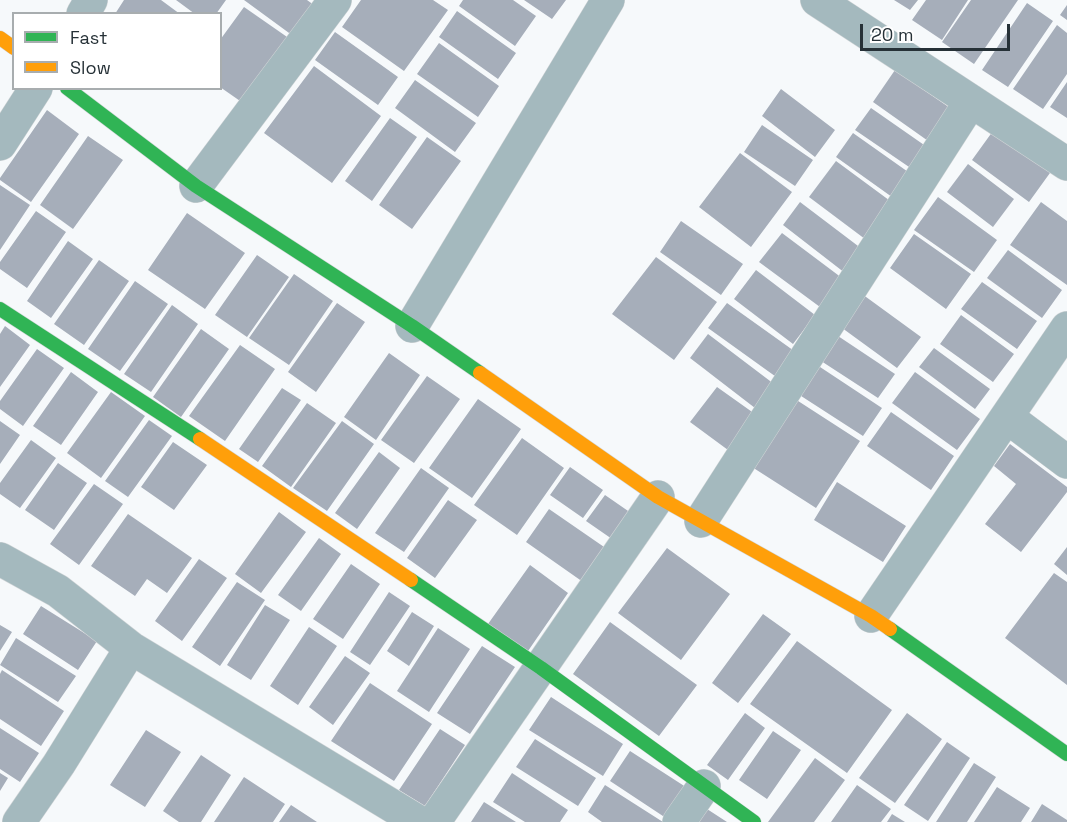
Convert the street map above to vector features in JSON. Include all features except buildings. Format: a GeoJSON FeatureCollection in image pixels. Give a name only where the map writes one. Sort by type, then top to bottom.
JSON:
{"type":"FeatureCollection","features":[{"type":"Feature","properties":{"kind":"street"},"geometry":{"type":"LineString","coordinates":[[196,186],[335,0]]}},
{"type":"Feature","properties":{"kind":"street"},"geometry":{"type":"LineString","coordinates":[[412,326],[608,0]]}},
{"type":"Feature","properties":{"kind":"street"},"geometry":{"type":"LineString","coordinates":[[817,0],[1067,164]]}},
{"type":"Feature","properties":{"kind":"street"},"geometry":{"type":"LineString","coordinates":[[0,144],[35,90]]}},
{"type":"Feature","properties":{"kind":"street"},"geometry":{"type":"LineString","coordinates":[[70,90],[196,186],[412,326],[658,497],[871,616],[1067,754]]}},
{"type":"Feature","properties":{"kind":"street"},"geometry":{"type":"LineString","coordinates":[[701,521],[971,101]]}},
{"type":"Feature","properties":{"kind":"street"},"geometry":{"type":"LineString","coordinates":[[0,309],[191,433],[542,668],[754,822]]}},
{"type":"Feature","properties":{"kind":"street"},"geometry":{"type":"LineString","coordinates":[[871,616],[1067,328]]}},
{"type":"Feature","properties":{"kind":"street"},"geometry":{"type":"LineString","coordinates":[[1006,417],[1067,462]]}},
{"type":"Feature","properties":{"kind":"street"},"geometry":{"type":"LineString","coordinates":[[434,822],[658,497]]}},
{"type":"Feature","properties":{"kind":"street"},"geometry":{"type":"LineString","coordinates":[[0,559],[58,591],[131,648],[419,822]]}},
{"type":"Feature","properties":{"kind":"street"},"geometry":{"type":"LineString","coordinates":[[19,822],[59,764],[131,648]]}},
{"type":"Feature","properties":{"kind":"street"},"geometry":{"type":"LineString","coordinates":[[679,822],[704,786]]}},
{"type":"Feature","properties":{"kind":"traffic: fast"},"geometry":{"type":"LineString","coordinates":[[70,90],[196,186],[412,326],[480,373]]}},
{"type":"Feature","properties":{"kind":"traffic: fast"},"geometry":{"type":"LineString","coordinates":[[0,309],[200,439]]}},
{"type":"Feature","properties":{"kind":"traffic: fast"},"geometry":{"type":"LineString","coordinates":[[411,580],[541,668],[754,822]]}},
{"type":"Feature","properties":{"kind":"traffic: fast"},"geometry":{"type":"LineString","coordinates":[[890,629],[1067,754]]}},
{"type":"Feature","properties":{"kind":"traffic: slow"},"geometry":{"type":"LineString","coordinates":[[0,38],[12,47]]}},
{"type":"Feature","properties":{"kind":"traffic: slow"},"geometry":{"type":"LineString","coordinates":[[480,373],[658,497],[871,616],[890,629]]}},
{"type":"Feature","properties":{"kind":"traffic: slow"},"geometry":{"type":"LineString","coordinates":[[200,439],[411,580]]}}]}
